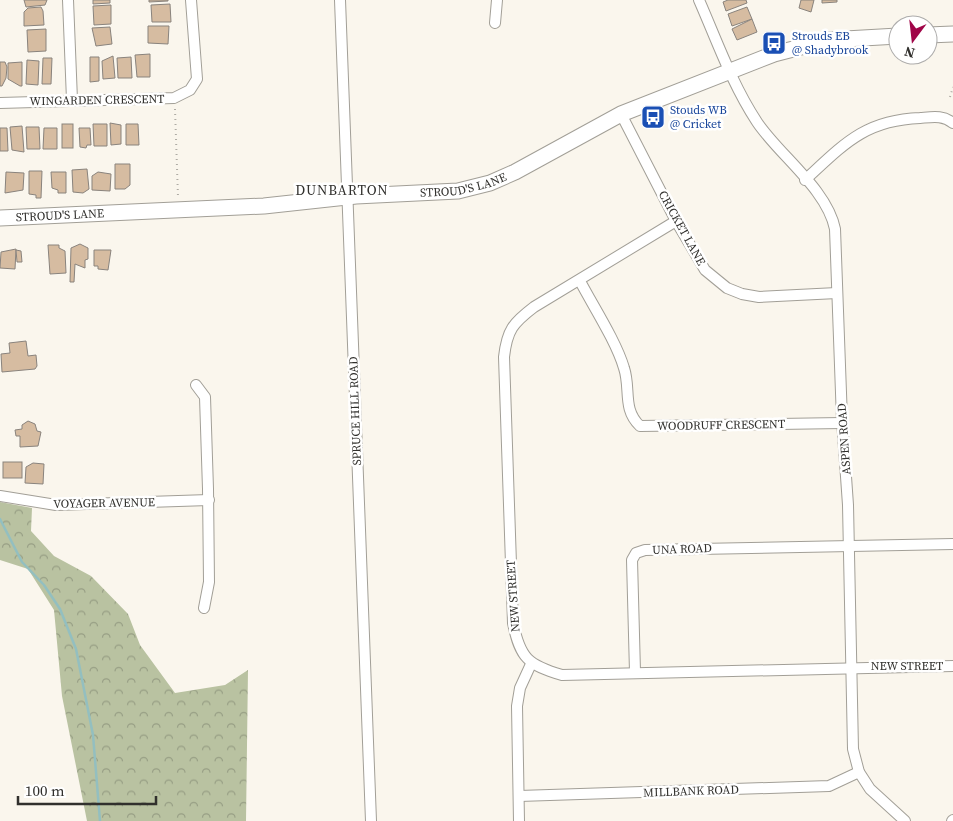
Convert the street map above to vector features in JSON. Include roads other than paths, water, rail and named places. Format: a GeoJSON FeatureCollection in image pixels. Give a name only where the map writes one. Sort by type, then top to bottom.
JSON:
{"type":"FeatureCollection","features":[{"type":"Feature","properties":{"kind":"street"},"geometry":{"type":"LineString","coordinates":[[68,0],[72,100]]}},
{"type":"Feature","properties":{"kind":"street","name":"WINGARDEN CRESCENT"},"geometry":{"type":"LineString","coordinates":[[0,103],[174,98],[190,90],[197,79],[191,0]]}},
{"type":"Feature","properties":{"kind":"street","name":"SPRUCE HILL ROAD"},"geometry":{"type":"LineString","coordinates":[[340,0],[371,821]]}},
{"type":"Feature","properties":{"kind":"street"},"geometry":{"type":"LineString","coordinates":[[495,23],[496,0]]}},
{"type":"Feature","properties":{"kind":"street","name":"ASPEN ROAD"},"geometry":{"type":"LineString","coordinates":[[699,0],[728,71],[757,122],[832,215],[835,229],[842,423],[849,544],[853,748],[859,772],[870,789],[905,821]]}},
{"type":"Feature","properties":{"kind":"street"},"geometry":{"type":"LineString","coordinates":[[938,35],[953,34]]}},
{"type":"Feature","properties":{"kind":"street","name":"STROUD'S LANE"},"geometry":{"type":"LineString","coordinates":[[0,218],[264,206],[348,198],[458,191],[490,183],[515,172],[621,114],[774,54],[828,40],[888,37]]}},
{"type":"Feature","properties":{"kind":"street","name":"CRICKET LANE"},"geometry":{"type":"LineString","coordinates":[[621,114],[676,221],[705,270],[727,288],[742,294],[759,297],[837,293]]}},
{"type":"Feature","properties":{"kind":"street"},"geometry":{"type":"LineString","coordinates":[[805,180],[863,131],[877,124],[906,118],[937,117],[946,117],[953,123]]}},
{"type":"Feature","properties":{"kind":"street","name":"NEW STREET"},"geometry":{"type":"LineString","coordinates":[[676,221],[580,281],[534,307],[515,322],[506,343],[504,357],[513,623],[516,638],[531,664],[562,675],[851,666],[953,666]]}},
{"type":"Feature","properties":{"kind":"street","name":"WOODRUFF CRESCENT"},"geometry":{"type":"LineString","coordinates":[[580,281],[622,362],[628,379],[630,411],[632,418],[640,426],[842,423]]}},
{"type":"Feature","properties":{"kind":"street"},"geometry":{"type":"LineString","coordinates":[[196,384],[205,397],[209,500],[209,582],[204,608]]}},
{"type":"Feature","properties":{"kind":"street","name":"VOYAGER AVENUE"},"geometry":{"type":"LineString","coordinates":[[0,496],[56,505],[209,500]]}},
{"type":"Feature","properties":{"kind":"street"},"geometry":{"type":"LineString","coordinates":[[849,544],[953,544]]}},
{"type":"Feature","properties":{"kind":"street","name":"UNA ROAD"},"geometry":{"type":"LineString","coordinates":[[635,672],[632,560],[636,553],[645,550],[849,544]]}},
{"type":"Feature","properties":{"kind":"street"},"geometry":{"type":"LineString","coordinates":[[519,821],[517,706],[520,688],[531,664]]}},
{"type":"Feature","properties":{"kind":"street","name":"MILLBANK ROAD"},"geometry":{"type":"LineString","coordinates":[[519,796],[830,786],[859,772]]}},
{"type":"Feature","properties":{"kind":"waterway"},"geometry":{"type":"LineString","coordinates":[[0,519],[22,562],[44,585],[60,609],[76,649],[93,735],[100,821]]}},
{"type":"Feature","properties":{"kind":"place","name":"Strouds EB @ Shadybrook"},"geometry":{"type":"Point","coordinates":[774,43]}},
{"type":"Feature","properties":{"kind":"place","name":"Stouds WB @ Cricket"},"geometry":{"type":"Point","coordinates":[653,117]}},
{"type":"Feature","properties":{"kind":"district","name":"DUNBARTON"},"geometry":{"type":"Point","coordinates":[342,190]}}]}
